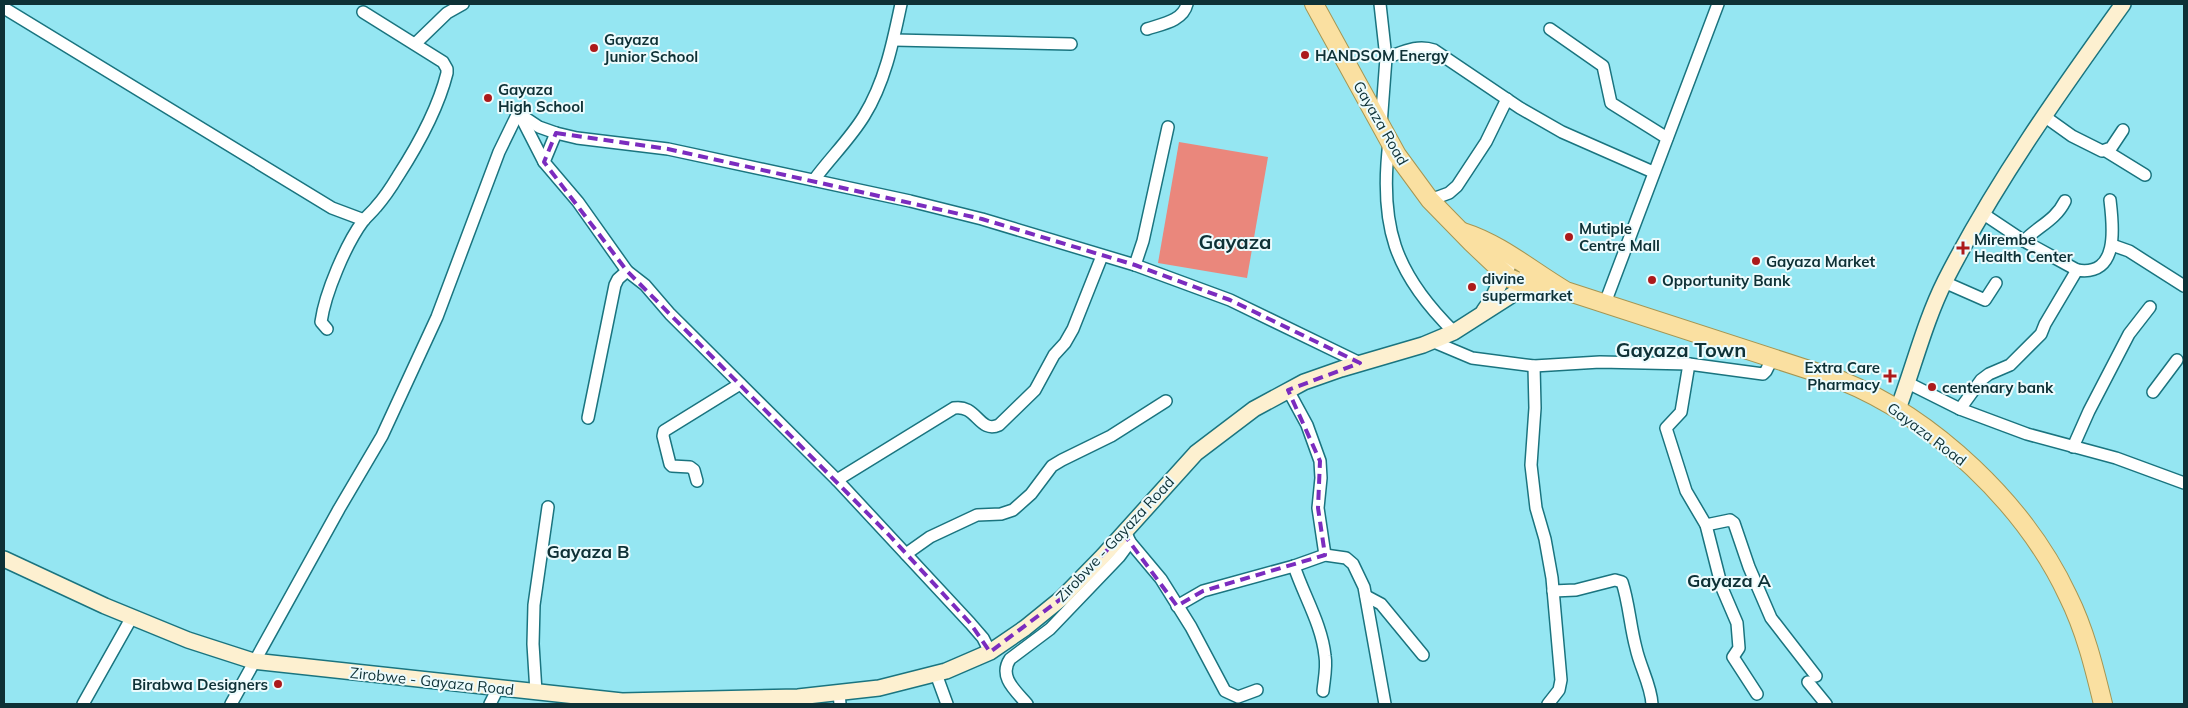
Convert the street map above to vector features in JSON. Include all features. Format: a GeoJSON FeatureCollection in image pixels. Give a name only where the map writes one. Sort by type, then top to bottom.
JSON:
{"type":"FeatureCollection","features":[{"type":"Feature","properties":{"kind":"main road","name":"Gayaza Road"},"geometry":{"type":"LineString","coordinates":[[1314,4],[1397,155],[1430,200],[1503,273],[1524,284],[1566,291],[1605,303],[1773,357],[1866,390],[1896,403],[1976,471],[2009,505],[2043,551],[2068,595],[2088,644],[2103,704]]}},
{"type":"Feature","properties":{"kind":"main road","name":"Gayaza Road"},"geometry":{"type":"LineString","coordinates":[[1463,232],[1477,236],[1521,260],[1566,291]]}},
{"type":"Feature","properties":{"kind":"street"},"geometry":{"type":"LineString","coordinates":[[416,44],[447,13],[463,4]]}},
{"type":"Feature","properties":{"kind":"street"},"geometry":{"type":"LineString","coordinates":[[814,180],[864,117],[880,82],[894,40],[902,4]]}},
{"type":"Feature","properties":{"kind":"street"},"geometry":{"type":"LineString","coordinates":[[1147,29],[1180,17],[1186,10],[1187,4]]}},
{"type":"Feature","properties":{"kind":"street"},"geometry":{"type":"LineString","coordinates":[[1380,4],[1386,58],[1381,125]]}},
{"type":"Feature","properties":{"kind":"street"},"geometry":{"type":"LineString","coordinates":[[1605,303],[1653,172],[1686,93],[1718,4]]}},
{"type":"Feature","properties":{"kind":"street"},"geometry":{"type":"LineString","coordinates":[[1896,403],[1908,383],[1929,318],[1944,282],[1982,213],[2044,116],[2123,4]]}},
{"type":"Feature","properties":{"kind":"street"},"geometry":{"type":"LineString","coordinates":[[4,8],[332,208],[364,220]]}},
{"type":"Feature","properties":{"kind":"street"},"geometry":{"type":"LineString","coordinates":[[327,329],[321,322],[330,292],[348,246],[364,220],[376,207],[398,176],[423,131],[445,82],[447,73],[446,66],[416,44],[363,12]]}},
{"type":"Feature","properties":{"kind":"street"},"geometry":{"type":"LineString","coordinates":[[1550,29],[1603,66],[1611,103],[1667,138]]}},
{"type":"Feature","properties":{"kind":"street"},"geometry":{"type":"LineString","coordinates":[[894,40],[1071,44]]}},
{"type":"Feature","properties":{"kind":"street"},"geometry":{"type":"LineString","coordinates":[[1386,58],[1415,48],[1424,47],[1434,50],[1507,99],[1562,132],[1653,172]]}},
{"type":"Feature","properties":{"kind":"street"},"geometry":{"type":"LineString","coordinates":[[1430,200],[1450,193],[1457,186],[1486,142],[1507,99]]}},
{"type":"Feature","properties":{"kind":"street"},"geometry":{"type":"LineString","coordinates":[[518,113],[538,127],[577,138],[668,149],[814,180],[982,219],[1135,265],[1230,300],[1360,364]]}},
{"type":"Feature","properties":{"kind":"street"},"geometry":{"type":"LineString","coordinates":[[518,113],[544,162],[578,202],[627,271],[645,285],[740,384],[837,480],[970,623],[983,638],[990,652]]}},
{"type":"Feature","properties":{"kind":"street"},"geometry":{"type":"LineString","coordinates":[[231,704],[338,509],[382,436],[437,317],[499,152],[518,113]]}},
{"type":"Feature","properties":{"kind":"street"},"geometry":{"type":"LineString","coordinates":[[2044,116],[2072,136],[2106,151],[2145,175]]}},
{"type":"Feature","properties":{"kind":"street"},"geometry":{"type":"LineString","coordinates":[[1135,265],[1145,233],[1168,127]]}},
{"type":"Feature","properties":{"kind":"street"},"geometry":{"type":"LineString","coordinates":[[2106,151],[2111,148],[2123,130]]}},
{"type":"Feature","properties":{"kind":"street"},"geometry":{"type":"LineString","coordinates":[[544,162],[556,133]]}},
{"type":"Feature","properties":{"kind":"street"},"geometry":{"type":"LineString","coordinates":[[1389,141],[1385,175],[1385,200],[1394,244],[1403,267],[1416,288],[1435,313],[1454,332]]}},
{"type":"Feature","properties":{"kind":"street"},"geometry":{"type":"LineString","coordinates":[[1982,213],[2024,242],[2077,270],[2094,270],[2104,261],[2112,245],[2110,200]]}},
{"type":"Feature","properties":{"kind":"street"},"geometry":{"type":"LineString","coordinates":[[2024,242],[2032,233],[2052,220],[2065,201]]}},
{"type":"Feature","properties":{"kind":"street"},"geometry":{"type":"LineString","coordinates":[[2112,245],[2129,251],[2184,286]]}},
{"type":"Feature","properties":{"kind":"street"},"geometry":{"type":"LineString","coordinates":[[837,480],[954,408],[968,409],[988,427],[992,428],[999,425],[1035,390],[1054,355],[1065,343],[1073,329],[1102,256]]}},
{"type":"Feature","properties":{"kind":"street"},"geometry":{"type":"LineString","coordinates":[[1521,260],[1528,273],[1524,284]]}},
{"type":"Feature","properties":{"kind":"street","name":"Zirobwe - Gayaza Road"},"geometry":{"type":"LineString","coordinates":[[1478,318],[1494,298],[1503,273],[1510,262],[1521,260]]}},
{"type":"Feature","properties":{"kind":"street"},"geometry":{"type":"LineString","coordinates":[[1960,409],[1981,380],[1989,374],[2010,365],[2041,334],[2077,270]]}},
{"type":"Feature","properties":{"kind":"street"},"geometry":{"type":"LineString","coordinates":[[588,418],[614,285],[627,271]]}},
{"type":"Feature","properties":{"kind":"street"},"geometry":{"type":"LineString","coordinates":[[1944,282],[1985,300],[1996,283]]}},
{"type":"Feature","properties":{"kind":"street","name":"Zirobwe - Gayaza Road"},"geometry":{"type":"LineString","coordinates":[[4,559],[132,617],[188,640],[253,661],[536,692],[599,702],[798,697],[840,699],[936,674],[990,652],[1026,628],[1062,598],[1128,536],[1196,453],[1240,418],[1304,382],[1434,342],[1478,318],[1515,293],[1524,284]]}},
{"type":"Feature","properties":{"kind":"street"},"geometry":{"type":"LineString","coordinates":[[2073,447],[2088,410],[2129,334],[2150,307]]}},
{"type":"Feature","properties":{"kind":"street"},"geometry":{"type":"LineString","coordinates":[[1434,342],[1472,358],[1534,366],[1600,362],[1689,364],[1762,374],[1766,371],[1773,357]]}},
{"type":"Feature","properties":{"kind":"street"},"geometry":{"type":"LineString","coordinates":[[2153,392],[2177,360]]}},
{"type":"Feature","properties":{"kind":"street"},"geometry":{"type":"LineString","coordinates":[[1689,364],[1681,412],[1666,428],[1686,491],[1706,525],[1722,588],[1737,623],[1739,648],[1733,657],[1757,694]]}},
{"type":"Feature","properties":{"kind":"street"},"geometry":{"type":"LineString","coordinates":[[1534,366],[1535,408],[1531,465],[1536,508],[1545,539],[1553,590],[1561,680],[1559,690],[1548,704]]}},
{"type":"Feature","properties":{"kind":"street"},"geometry":{"type":"LineString","coordinates":[[1908,383],[1960,409],[2027,434],[2116,458],[2184,483]]}},
{"type":"Feature","properties":{"kind":"street"},"geometry":{"type":"LineString","coordinates":[[696,481],[694,470],[690,466],[672,466],[670,464],[664,431],[740,384]]}},
{"type":"Feature","properties":{"kind":"street"},"geometry":{"type":"LineString","coordinates":[[1288,390],[1307,426],[1320,461],[1321,478],[1318,508],[1325,555]]}},
{"type":"Feature","properties":{"kind":"street"},"geometry":{"type":"LineString","coordinates":[[906,554],[930,537],[977,515],[1001,514],[1013,510],[1031,494],[1052,466],[1112,436],[1166,400]]}},
{"type":"Feature","properties":{"kind":"street"},"geometry":{"type":"LineString","coordinates":[[536,692],[533,644],[534,605],[548,507]]}},
{"type":"Feature","properties":{"kind":"street"},"geometry":{"type":"LineString","coordinates":[[1706,525],[1730,520],[1734,523],[1749,567],[1771,618],[1812,679],[1826,704]]}},
{"type":"Feature","properties":{"kind":"street"},"geometry":{"type":"LineString","coordinates":[[1128,536],[1161,579],[1178,606],[1225,691],[1238,697],[1258,690]]}},
{"type":"Feature","properties":{"kind":"street"},"geometry":{"type":"LineString","coordinates":[[1027,704],[1008,680],[1005,673],[1010,659],[1050,629],[1076,603],[1120,557],[1128,536]]}},
{"type":"Feature","properties":{"kind":"street"},"geometry":{"type":"LineString","coordinates":[[1178,606],[1203,591],[1294,566],[1325,555],[1346,558],[1353,564],[1366,596],[1385,704]]}},
{"type":"Feature","properties":{"kind":"street"},"geometry":{"type":"LineString","coordinates":[[1294,566],[1322,636],[1326,659],[1323,691]]}},
{"type":"Feature","properties":{"kind":"street"},"geometry":{"type":"LineString","coordinates":[[1553,590],[1576,590],[1615,580],[1622,582],[1635,646],[1650,691],[1652,704]]}},
{"type":"Feature","properties":{"kind":"street"},"geometry":{"type":"LineString","coordinates":[[1366,596],[1381,604],[1424,655]]}},
{"type":"Feature","properties":{"kind":"street"},"geometry":{"type":"LineString","coordinates":[[83,704],[132,617]]}},
{"type":"Feature","properties":{"kind":"street"},"geometry":{"type":"LineString","coordinates":[[936,674],[947,704]]}},
{"type":"Feature","properties":{"kind":"street"},"geometry":{"type":"LineString","coordinates":[[490,704],[498,688]]}},
{"type":"Feature","properties":{"kind":"highlighted area"},"geometry":{"type":"Polygon","coordinates":[[[556,133],[668,149],[982,219],[1135,265],[1230,300],[1360,363],[1288,390],[1320,461],[1318,508],[1325,555],[1203,591],[1177,606],[1123,533],[1062,598],[990,652],[970,623],[889,535],[627,271],[544,162],[556,133]]]}},
{"type":"Feature","properties":{"kind":"shaded area"},"geometry":{"type":"Polygon","coordinates":[[[1179,142],[1268,157],[1247,278],[1158,263],[1179,142]]]}},
{"type":"Feature","properties":{"kind":"place","name":"Gayaza Junior School"},"geometry":{"type":"Point","coordinates":[594,48]}},
{"type":"Feature","properties":{"kind":"place","name":"HANDSOM Energy"},"geometry":{"type":"Point","coordinates":[1305,55]}},
{"type":"Feature","properties":{"kind":"place","name":"Gayaza High School"},"geometry":{"type":"Point","coordinates":[488,98]}},
{"type":"Feature","properties":{"kind":"place","name":"Mutiple Centre Mall"},"geometry":{"type":"Point","coordinates":[1569,237]}},
{"type":"Feature","properties":{"kind":"place","name":"Mirembe Health Center"},"geometry":{"type":"Point","coordinates":[1963,248]}},
{"type":"Feature","properties":{"kind":"place","name":"Gayaza Market"},"geometry":{"type":"Point","coordinates":[1756,261]}},
{"type":"Feature","properties":{"kind":"place","name":"Opportunity Bank"},"geometry":{"type":"Point","coordinates":[1652,280]}},
{"type":"Feature","properties":{"kind":"place","name":"divine supermarket"},"geometry":{"type":"Point","coordinates":[1472,287]}},
{"type":"Feature","properties":{"kind":"place","name":"Extra Care Pharmacy"},"geometry":{"type":"Point","coordinates":[1890,376]}},
{"type":"Feature","properties":{"kind":"place","name":"centenary bank"},"geometry":{"type":"Point","coordinates":[1932,387]}},
{"type":"Feature","properties":{"kind":"place","name":"Birabwa Designers"},"geometry":{"type":"Point","coordinates":[278,684]}},
{"type":"Feature","properties":{"kind":"district","name":"Gayaza"},"geometry":{"type":"Point","coordinates":[1235,241]}},
{"type":"Feature","properties":{"kind":"district","name":"Gayaza Town"},"geometry":{"type":"Point","coordinates":[1681,349]}},
{"type":"Feature","properties":{"kind":"district","name":"Gayaza B"},"geometry":{"type":"Point","coordinates":[588,551]}},
{"type":"Feature","properties":{"kind":"district","name":"Gayaza A"},"geometry":{"type":"Point","coordinates":[1729,580]}}]}
